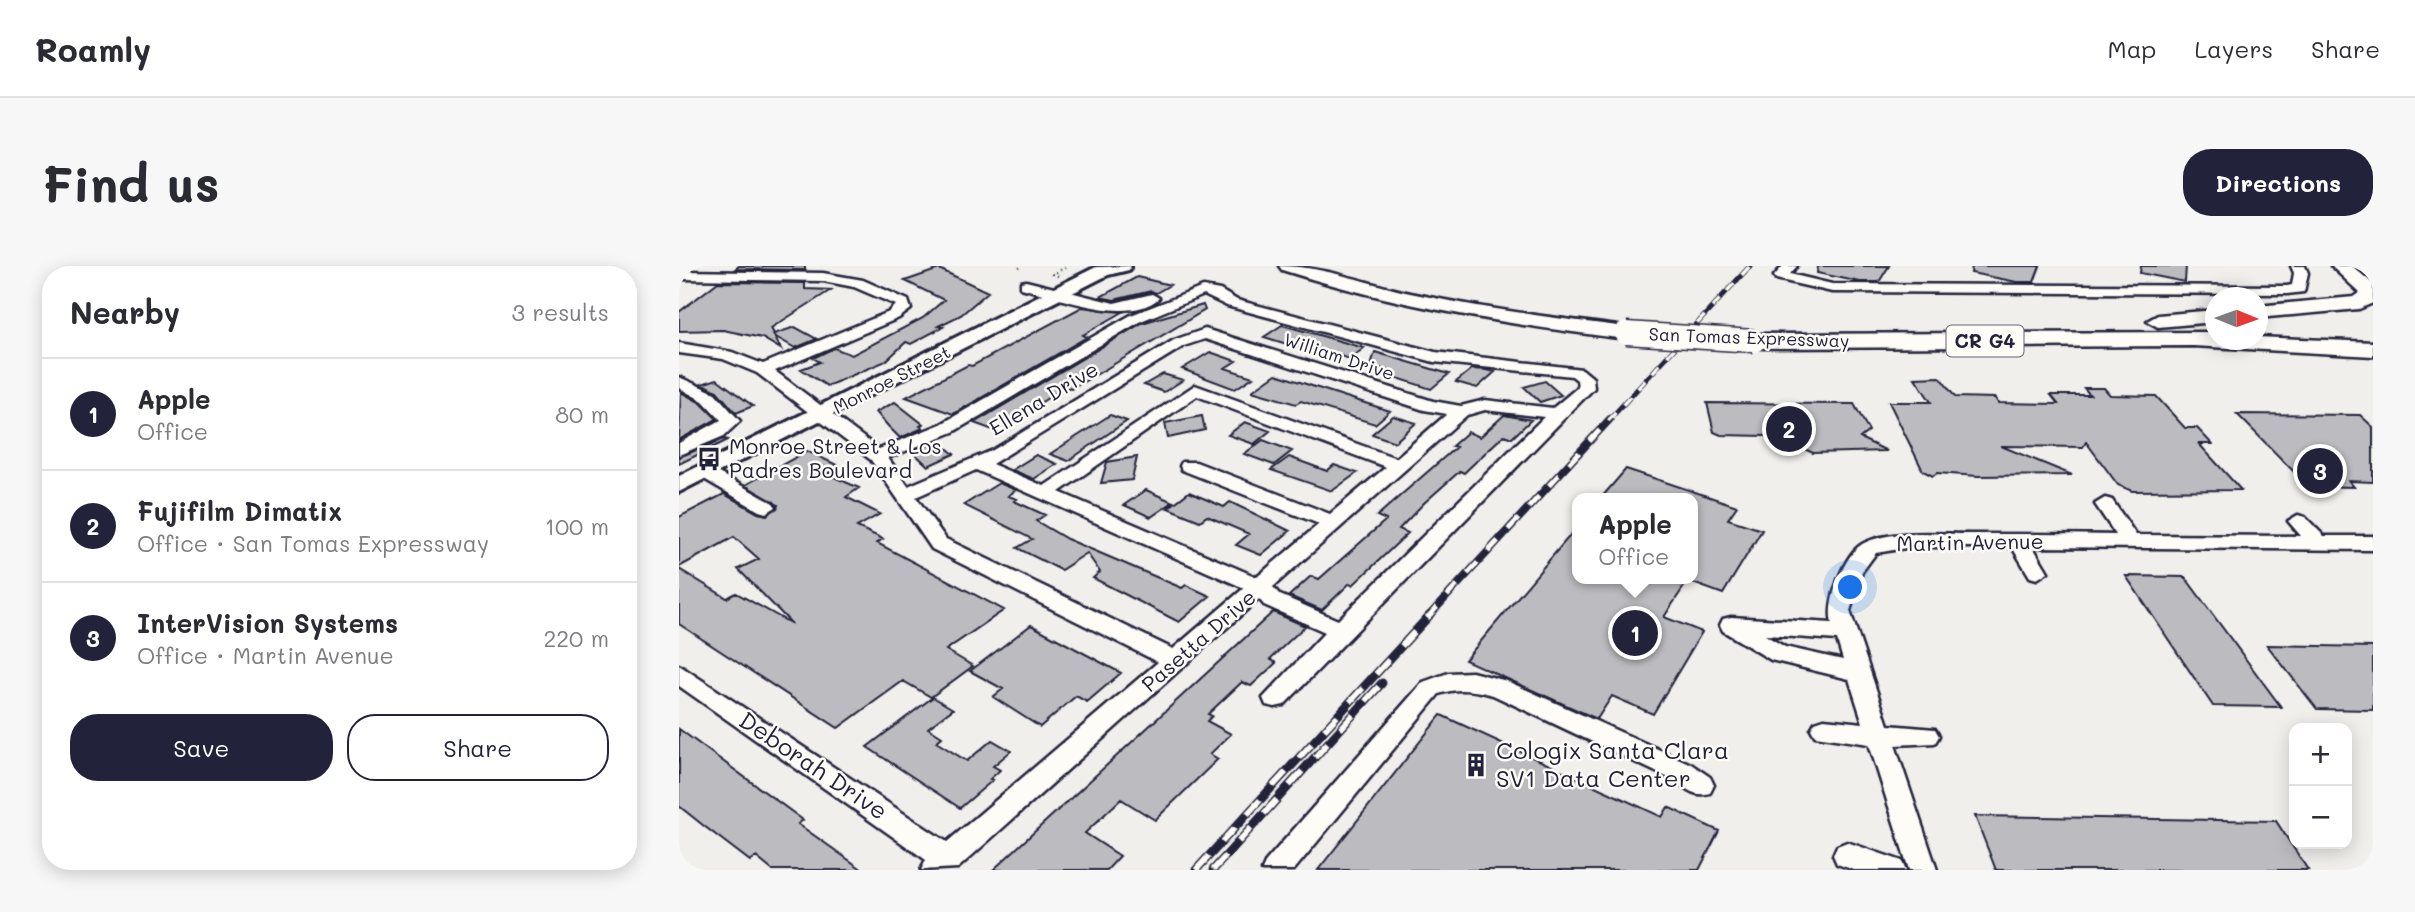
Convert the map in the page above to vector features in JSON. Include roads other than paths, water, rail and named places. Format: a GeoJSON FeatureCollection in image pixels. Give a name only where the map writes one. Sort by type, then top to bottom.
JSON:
{"type":"FeatureCollection","features":[{"type":"Feature","properties":{"kind":"highway","name":"San Tomas Expressway"},"geometry":{"type":"LineString","coordinates":[[1289,266],[1338,282],[1417,301],[1539,323],[1758,334],[2205,339]]}},
{"type":"Feature","properties":{"kind":"highway","name":"San Tomas Expressway"},"geometry":{"type":"LineString","coordinates":[[1355,266],[1489,302],[1632,327]]}},
{"type":"Feature","properties":{"kind":"highway"},"geometry":{"type":"LineString","coordinates":[[2268,311],[2359,303],[2371,297],[2373,294],[2368,287],[2343,266]]}},
{"type":"Feature","properties":{"kind":"highway"},"geometry":{"type":"LineString","coordinates":[[2268,317],[2373,315]]}},
{"type":"Feature","properties":{"kind":"highway","name":"San Tomas Expressway"},"geometry":{"type":"LineString","coordinates":[[1758,334],[2205,318]]}},
{"type":"Feature","properties":{"kind":"highway"},"geometry":{"type":"LineString","coordinates":[[2268,338],[2373,336]]}},
{"type":"Feature","properties":{"kind":"highway"},"geometry":{"type":"LineString","coordinates":[[2179,339],[2373,349]]}},
{"type":"Feature","properties":{"kind":"main road","name":"Monroe Street"},"geometry":{"type":"LineString","coordinates":[[679,485],[822,416],[1059,285],[1105,269],[1123,266]]}},
{"type":"Feature","properties":{"kind":"main road"},"geometry":{"type":"LineString","coordinates":[[2343,266],[2373,285]]}},
{"type":"Feature","properties":{"kind":"street"},"geometry":{"type":"LineString","coordinates":[[823,277],[840,266]]}},
{"type":"Feature","properties":{"kind":"street"},"geometry":{"type":"LineString","coordinates":[[1790,266],[1781,276],[1832,288],[2287,290],[2299,289],[2301,273],[2298,266]]}},
{"type":"Feature","properties":{"kind":"street"},"geometry":{"type":"LineString","coordinates":[[679,275],[701,270],[823,277],[858,283],[903,303],[904,309],[763,370]]}},
{"type":"Feature","properties":{"kind":"street"},"geometry":{"type":"LineString","coordinates":[[1025,285],[1059,285],[1120,308],[1185,285]]}},
{"type":"Feature","properties":{"kind":"street"},"geometry":{"type":"LineString","coordinates":[[872,453],[947,428],[1136,318],[1203,291],[1215,293],[1233,303],[1434,357],[1576,372],[1585,378],[1586,388],[1275,698]]}},
{"type":"Feature","properties":{"kind":"street","name":"William Drive"},"geometry":{"type":"LineString","coordinates":[[1205,334],[1430,406],[1461,411]]}},
{"type":"Feature","properties":{"kind":"street","name":"Ellena Drive"},"geometry":{"type":"LineString","coordinates":[[903,495],[999,454],[1179,343],[1205,334]]}},
{"type":"Feature","properties":{"kind":"street"},"geometry":{"type":"LineString","coordinates":[[679,348],[726,355],[763,370],[872,453],[939,544],[1177,661]]}},
{"type":"Feature","properties":{"kind":"street"},"geometry":{"type":"LineString","coordinates":[[872,453],[930,425],[1007,381]]}},
{"type":"Feature","properties":{"kind":"street"},"geometry":{"type":"LineString","coordinates":[[679,382],[709,397],[731,421],[718,432],[679,450]]}},
{"type":"Feature","properties":{"kind":"street"},"geometry":{"type":"LineString","coordinates":[[1045,493],[1195,390],[1398,465]]}},
{"type":"Feature","properties":{"kind":"street"},"geometry":{"type":"LineString","coordinates":[[1461,411],[1485,405],[1557,414]]}},
{"type":"Feature","properties":{"kind":"street","name":"Pasetta Drive"},"geometry":{"type":"LineString","coordinates":[[941,864],[1461,411]]}},
{"type":"Feature","properties":{"kind":"street"},"geometry":{"type":"LineString","coordinates":[[975,463],[1261,587],[1272,600],[1341,630]]}},
{"type":"Feature","properties":{"kind":"street"},"geometry":{"type":"LineString","coordinates":[[1189,466],[1333,522]]}},
{"type":"Feature","properties":{"kind":"street"},"geometry":{"type":"LineString","coordinates":[[706,472],[766,508]]}},
{"type":"Feature","properties":{"kind":"street"},"geometry":{"type":"LineString","coordinates":[[2105,504],[2130,541]]}},
{"type":"Feature","properties":{"kind":"street"},"geometry":{"type":"LineString","coordinates":[[2298,521],[2319,543]]}},
{"type":"Feature","properties":{"kind":"street","name":"Martin Avenue"},"geometry":{"type":"LineString","coordinates":[[1923,870],[1839,611],[1852,570],[1869,548],[1911,540],[2373,543]]}},
{"type":"Feature","properties":{"kind":"street"},"geometry":{"type":"LineString","coordinates":[[2019,541],[2038,572]]}},
{"type":"Feature","properties":{"kind":"street"},"geometry":{"type":"LineString","coordinates":[[1845,632],[1731,625],[1779,654],[1859,672]]}},
{"type":"Feature","properties":{"kind":"street","name":"Deborah Drive"},"geometry":{"type":"LineString","coordinates":[[679,674],[941,864]]}},
{"type":"Feature","properties":{"kind":"street"},"geometry":{"type":"LineString","coordinates":[[1276,870],[1431,688],[1451,679],[1471,679],[1499,687],[1682,772],[1701,785]]}},
{"type":"Feature","properties":{"kind":"street"},"geometry":{"type":"LineString","coordinates":[[1824,729],[1879,735],[1926,736]]}},
{"type":"Feature","properties":{"kind":"street"},"geometry":{"type":"LineString","coordinates":[[1847,855],[1892,870]]}},
{"type":"Feature","properties":{"kind":"railway"},"geometry":{"type":"LineString","coordinates":[[1608,421],[1750,266]]}},
{"type":"Feature","properties":{"kind":"railway"},"geometry":{"type":"LineString","coordinates":[[1427,618],[1610,419]]}},
{"type":"Feature","properties":{"kind":"railway"},"geometry":{"type":"LineString","coordinates":[[1196,870],[1429,616]]}},
{"type":"Feature","properties":{"kind":"railway"},"geometry":{"type":"LineString","coordinates":[[1213,870],[1382,683]]}},
{"type":"Feature","properties":{"kind":"place","name":"Fujifilm Dimatix"},"geometry":{"type":"Point","coordinates":[1789,429]}},
{"type":"Feature","properties":{"kind":"place","name":"Monroe Street & Los Padres Boulevard"},"geometry":{"type":"Point","coordinates":[709,459]}},
{"type":"Feature","properties":{"kind":"place","name":"InterVision Systems"},"geometry":{"type":"Point","coordinates":[2320,471]}},
{"type":"Feature","properties":{"kind":"place","name":"Apple"},"geometry":{"type":"Point","coordinates":[1635,633]}},
{"type":"Feature","properties":{"kind":"place","name":"Cologix Santa Clara SV1 Data Center"},"geometry":{"type":"Point","coordinates":[1476,765]}}]}
